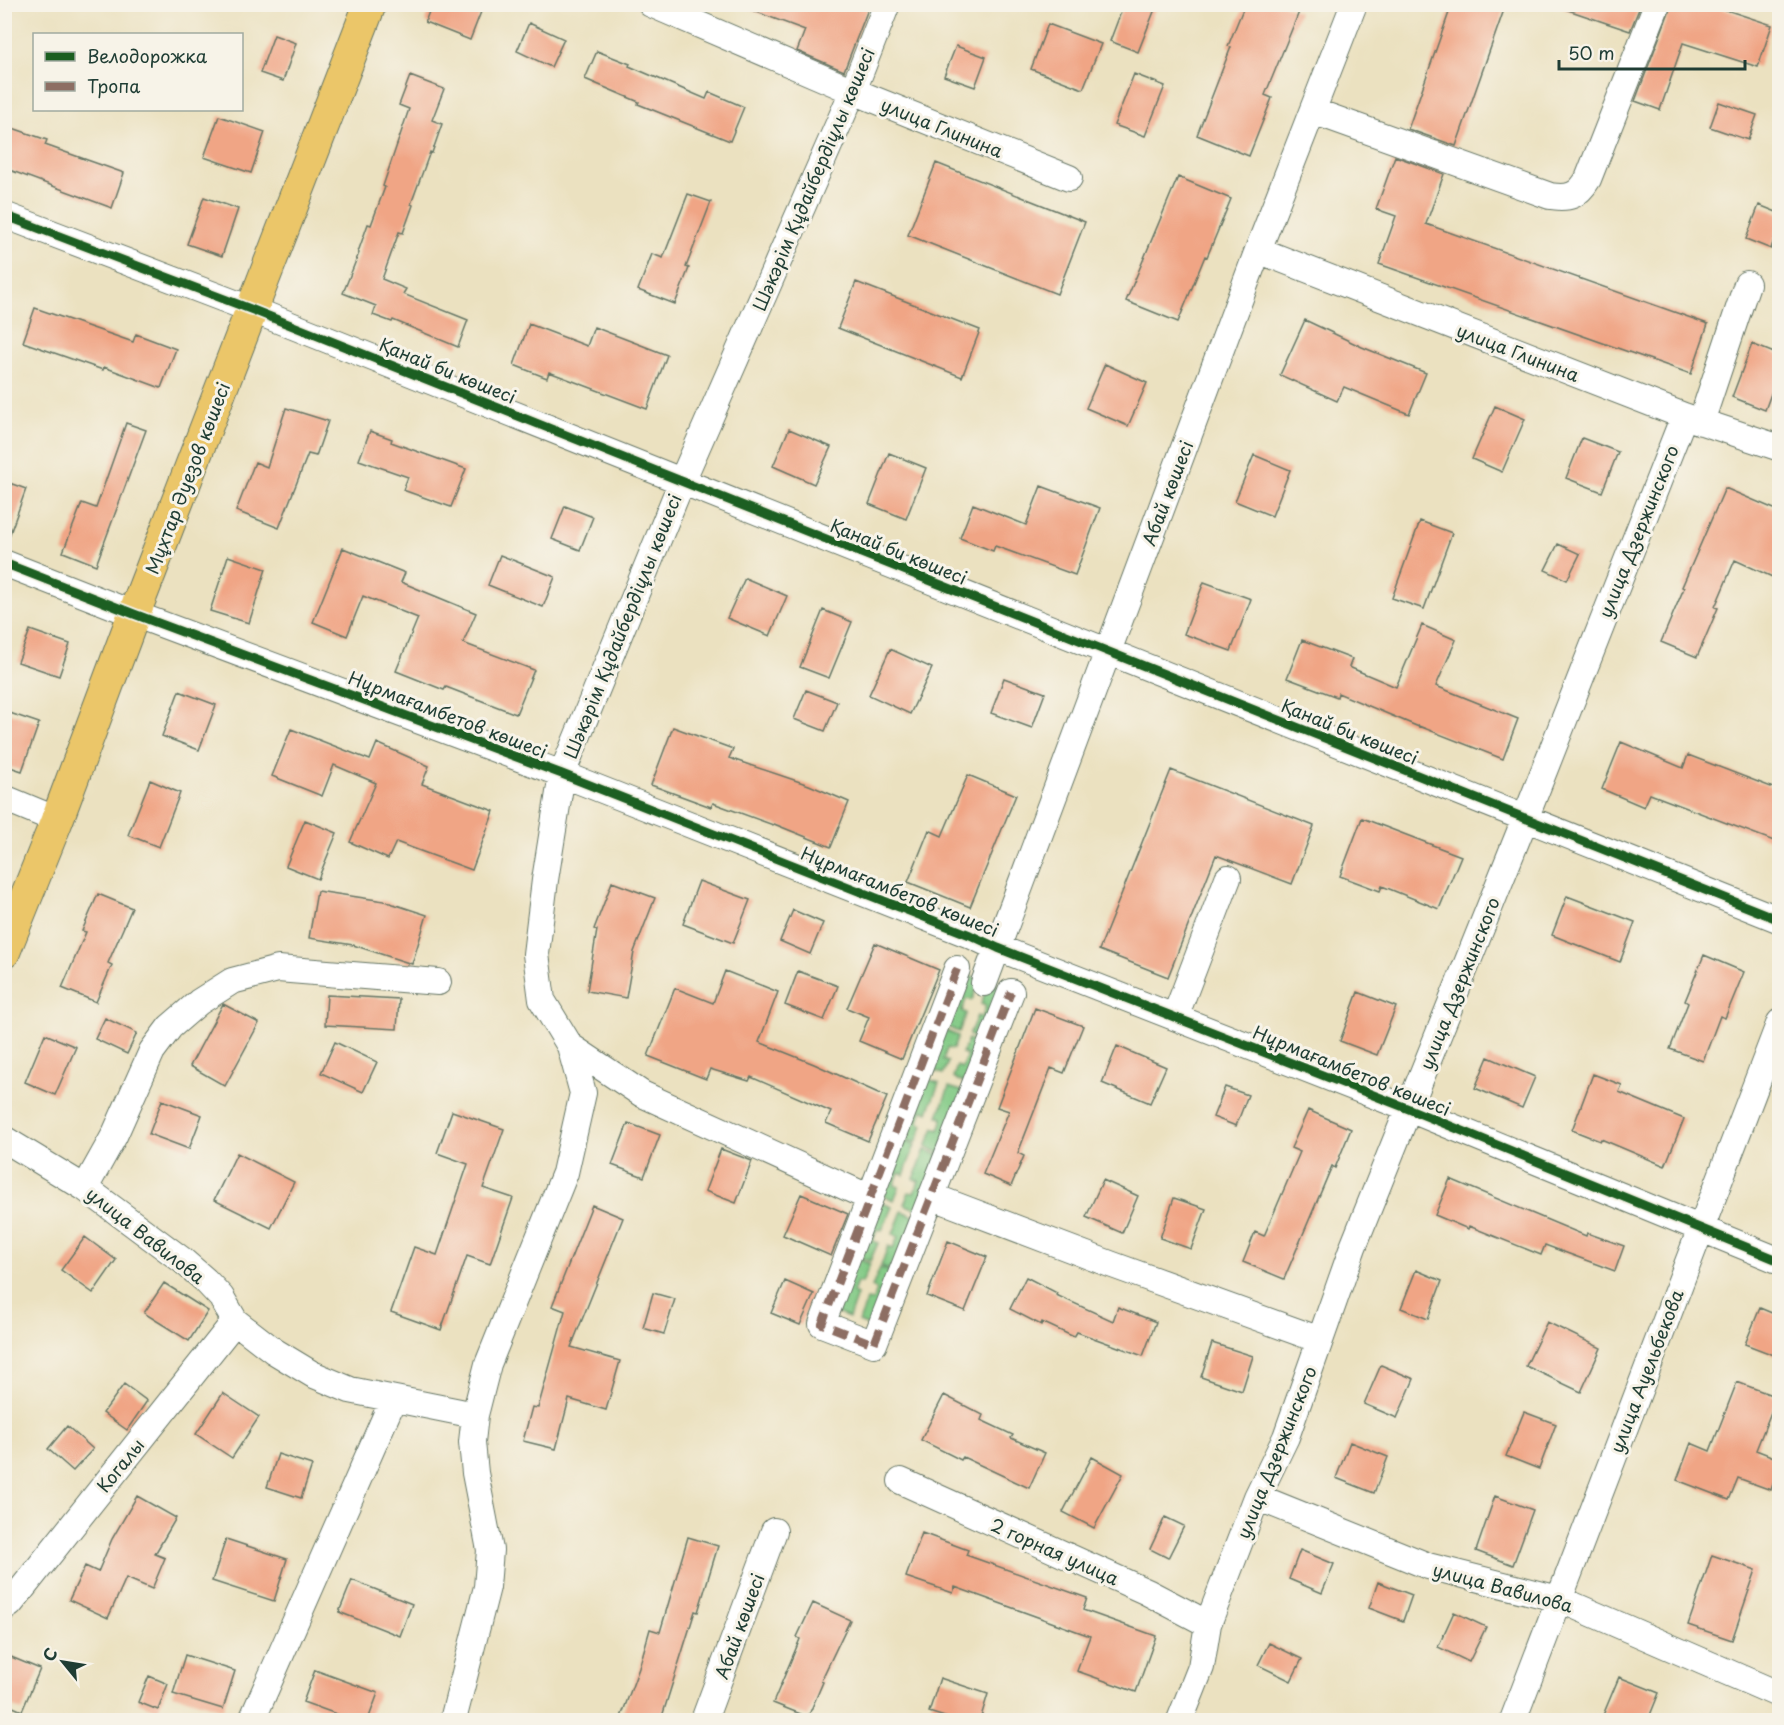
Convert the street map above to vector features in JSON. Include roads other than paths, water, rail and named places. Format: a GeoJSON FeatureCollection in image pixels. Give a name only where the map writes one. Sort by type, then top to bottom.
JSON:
{"type":"FeatureCollection","features":[{"type":"Feature","properties":{"kind":"main road","name":"Мұхтар Әуезов көшесі"},"geometry":{"type":"LineString","coordinates":[[4,952],[57,820],[134,614],[370,4]]}},
{"type":"Feature","properties":{"kind":"street","name":"улица Глинина"},"geometry":{"type":"LineString","coordinates":[[651,4],[853,91],[1069,178]]}},
{"type":"Feature","properties":{"kind":"street","name":"Шәкәрім Құдайбердіұлы көшесі"},"geometry":{"type":"LineString","coordinates":[[453,1720],[487,1587],[490,1550],[475,1473],[472,1442],[475,1415],[488,1364],[565,1173],[584,1093],[570,1046],[542,1000],[536,954],[562,774],[682,482],[853,91],[887,4]]}},
{"type":"Feature","properties":{"kind":"street","name":"Абай көшесі"},"geometry":{"type":"LineString","coordinates":[[984,982],[1258,250],[1354,4]]}},
{"type":"Feature","properties":{"kind":"street"},"geometry":{"type":"LineString","coordinates":[[1313,111],[1550,196],[1562,198],[1573,195],[1582,189],[1588,179],[1657,4]]}},
{"type":"Feature","properties":{"kind":"street","name":"Қанай би көшесі"},"geometry":{"type":"LineString","coordinates":[[4,215],[253,310],[1779,921]]}},
{"type":"Feature","properties":{"kind":"street","name":"улица Глинина"},"geometry":{"type":"LineString","coordinates":[[1258,250],[1692,419],[1779,448]]}},
{"type":"Feature","properties":{"kind":"street","name":"улица Дзержинского"},"geometry":{"type":"LineString","coordinates":[[1180,1720],[1201,1667],[1208,1624],[1257,1497],[1286,1437],[1353,1247],[1525,819],[1747,284]]}},
{"type":"Feature","properties":{"kind":"street","name":"Нұрмағамбетов көшесі"},"geometry":{"type":"LineString","coordinates":[[4,563],[562,774],[1409,1109],[1779,1261]]}},
{"type":"Feature","properties":{"kind":"street"},"geometry":{"type":"LineString","coordinates":[[4,798],[57,820]]}},
{"type":"Feature","properties":{"kind":"street"},"geometry":{"type":"LineString","coordinates":[[1175,1017],[1228,878]]}},
{"type":"Feature","properties":{"kind":"street"},"geometry":{"type":"LineString","coordinates":[[85,1188],[114,1136],[152,1051],[170,1027],[199,1002],[232,981],[278,969],[438,982]]}},
{"type":"Feature","properties":{"kind":"street"},"geometry":{"type":"LineString","coordinates":[[957,969],[822,1324],[874,1344],[1011,992]]}},
{"type":"Feature","properties":{"kind":"street","name":"улица Ауельбекова"},"geometry":{"type":"LineString","coordinates":[[1513,1720],[1779,1022]]}},
{"type":"Feature","properties":{"kind":"street"},"geometry":{"type":"LineString","coordinates":[[570,1046],[642,1094],[870,1198]]}},
{"type":"Feature","properties":{"kind":"street","name":"улица Вавилова"},"geometry":{"type":"LineString","coordinates":[[4,1139],[85,1188],[182,1260],[221,1297],[235,1321],[274,1351],[312,1374],[350,1390],[475,1415]]}},
{"type":"Feature","properties":{"kind":"street"},"geometry":{"type":"LineString","coordinates":[[931,1196],[1320,1341]]}},
{"type":"Feature","properties":{"kind":"street","name":"Когалы"},"geometry":{"type":"LineString","coordinates":[[4,1608],[17,1595],[235,1321]]}},
{"type":"Feature","properties":{"kind":"street"},"geometry":{"type":"LineString","coordinates":[[252,1720],[393,1400]]}},
{"type":"Feature","properties":{"kind":"street","name":"2 горная улица"},"geometry":{"type":"LineString","coordinates":[[901,1481],[1147,1592],[1208,1624]]}},
{"type":"Feature","properties":{"kind":"street","name":"улица Вавилова"},"geometry":{"type":"LineString","coordinates":[[1257,1497],[1428,1566],[1559,1599],[1779,1695]]}},
{"type":"Feature","properties":{"kind":"street","name":"Абай көшесі"},"geometry":{"type":"LineString","coordinates":[[704,1720],[774,1531]]}}]}
